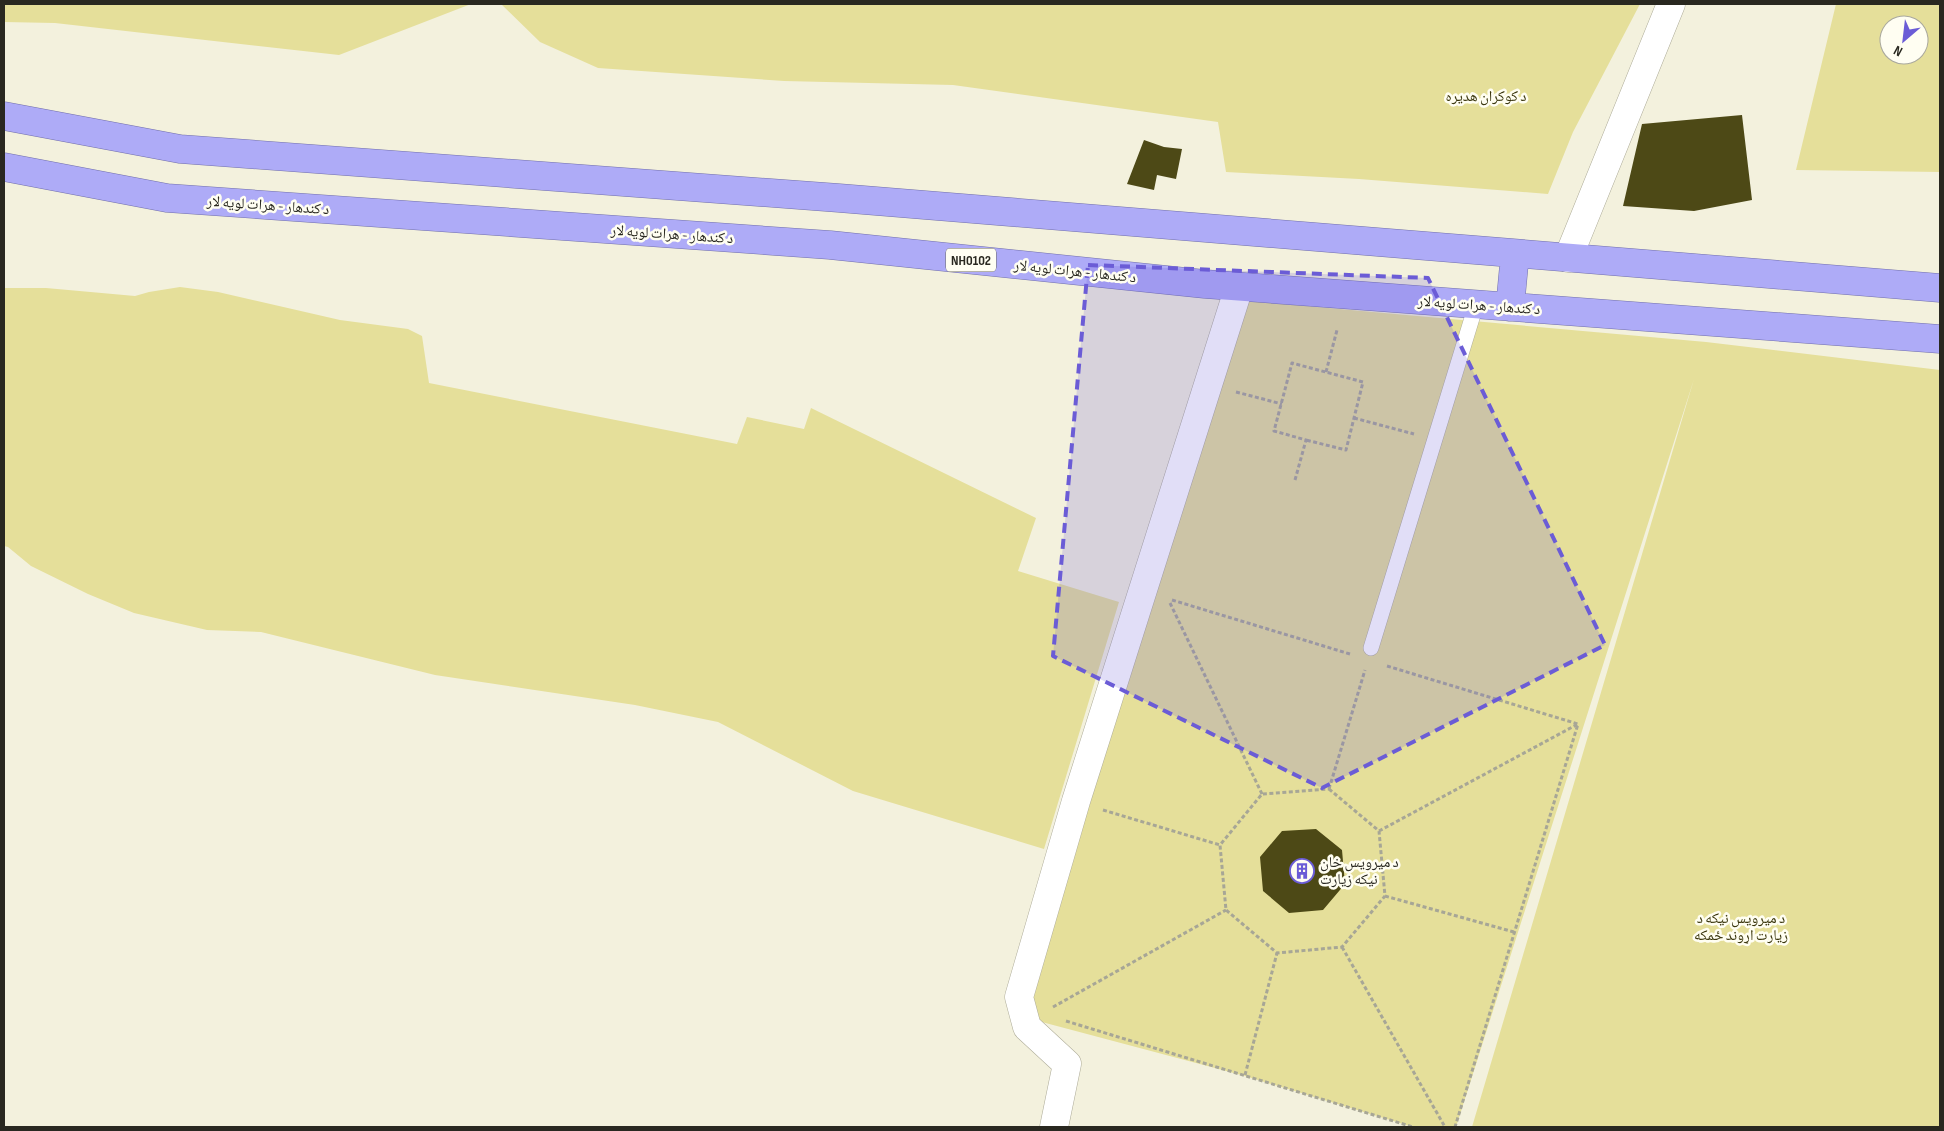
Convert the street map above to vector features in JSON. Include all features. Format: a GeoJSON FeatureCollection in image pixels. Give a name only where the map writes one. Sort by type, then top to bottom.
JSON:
{"type":"FeatureCollection","features":[{"type":"Feature","properties":{"kind":"highway"},"geometry":{"type":"LineString","coordinates":[[4,116],[180,149],[849,199],[1940,288]]}},
{"type":"Feature","properties":{"kind":"highway","name":"د کندهار - هرات لويه لار"},"geometry":{"type":"LineString","coordinates":[[4,167],[167,198],[830,245],[1239,286],[1940,339]]}},
{"type":"Feature","properties":{"kind":"highway"},"geometry":{"type":"LineString","coordinates":[[1510,307],[1515,254]]}},
{"type":"Feature","properties":{"kind":"street"},"geometry":{"type":"LineString","coordinates":[[1568,258],[1671,4]]}},
{"type":"Feature","properties":{"kind":"street"},"geometry":{"type":"LineString","coordinates":[[1054,1127],[1068,1064],[1027,1027],[1019,997],[1076,801],[1239,286]]}},
{"type":"Feature","properties":{"kind":"lane"},"geometry":{"type":"LineString","coordinates":[[1370,654],[1476,305]]}},
{"type":"Feature","properties":{"kind":"path"},"geometry":{"type":"LineString","coordinates":[[1326,372],[1337,330]]}},
{"type":"Feature","properties":{"kind":"path"},"geometry":{"type":"LineString","coordinates":[[1292,363],[1363,382],[1346,450],[1274,431],[1282,404],[1292,363]]}},
{"type":"Feature","properties":{"kind":"path"},"geometry":{"type":"LineString","coordinates":[[1232,390],[1282,404]]}},
{"type":"Feature","properties":{"kind":"path"},"geometry":{"type":"LineString","coordinates":[[1354,418],[1435,440]]}},
{"type":"Feature","properties":{"kind":"path"},"geometry":{"type":"LineString","coordinates":[[1295,480],[1306,440]]}},
{"type":"Feature","properties":{"kind":"path"},"geometry":{"type":"LineString","coordinates":[[1168,598],[1370,654],[1578,724]]}},
{"type":"Feature","properties":{"kind":"path"},"geometry":{"type":"LineString","coordinates":[[1165,608],[1168,598]]}},
{"type":"Feature","properties":{"kind":"path"},"geometry":{"type":"LineString","coordinates":[[1168,598],[1262,794]]}},
{"type":"Feature","properties":{"kind":"path"},"geometry":{"type":"LineString","coordinates":[[1329,789],[1370,654]]}},
{"type":"Feature","properties":{"kind":"path"},"geometry":{"type":"LineString","coordinates":[[1379,831],[1578,724]]}},
{"type":"Feature","properties":{"kind":"path"},"geometry":{"type":"LineString","coordinates":[[1456,1127],[1578,724]]}},
{"type":"Feature","properties":{"kind":"path"},"geometry":{"type":"LineString","coordinates":[[1329,789],[1379,831],[1385,896],[1342,947],[1277,953],[1226,910],[1220,844],[1262,794],[1329,789]]}},
{"type":"Feature","properties":{"kind":"path"},"geometry":{"type":"LineString","coordinates":[[1105,801],[1102,810],[1220,844]]}},
{"type":"Feature","properties":{"kind":"path"},"geometry":{"type":"LineString","coordinates":[[1385,896],[1514,932]]}},
{"type":"Feature","properties":{"kind":"path"},"geometry":{"type":"LineString","coordinates":[[1050,1009],[1226,910]]}},
{"type":"Feature","properties":{"kind":"path"},"geometry":{"type":"LineString","coordinates":[[1342,947],[1445,1127]]}},
{"type":"Feature","properties":{"kind":"path"},"geometry":{"type":"LineString","coordinates":[[1245,1076],[1277,953]]}},
{"type":"Feature","properties":{"kind":"path"},"geometry":{"type":"LineString","coordinates":[[1060,1019],[1413,1127]]}},
{"type":"Feature","properties":{"kind":"highlighted area"},"geometry":{"type":"Polygon","coordinates":[[[1088,265],[1428,278],[1605,645],[1322,788],[1053,656],[1088,265]]]}},
{"type":"Feature","properties":{"kind":"green space"},"geometry":{"type":"Polygon","coordinates":[[[4,4],[471,4],[339,55],[55,23],[4,22],[4,4]]]}},
{"type":"Feature","properties":{"kind":"green space","name":"د کوکران هديره"},"geometry":{"type":"Polygon","coordinates":[[[501,4],[1640,4],[1573,132],[1548,194],[1359,179],[1226,172],[1218,122],[953,85],[784,81],[598,68],[540,42],[501,4]]]}},
{"type":"Feature","properties":{"kind":"green space"},"geometry":{"type":"Polygon","coordinates":[[[1836,4],[1940,4],[1940,172],[1796,170],[1836,4]]]}},
{"type":"Feature","properties":{"kind":"green space"},"geometry":{"type":"Polygon","coordinates":[[[180,287],[218,292],[340,320],[408,329],[422,336],[429,383],[737,444],[747,417],[804,429],[811,408],[1036,518],[1018,571],[1119,602],[1044,849],[853,791],[718,722],[635,705],[435,675],[261,632],[207,630],[134,613],[88,594],[31,566],[8,547],[4,546],[4,288],[46,288],[135,296],[180,287]]]}},
{"type":"Feature","properties":{"kind":"green space","name":"د ميرویس نيکه د زيارت اړوند ځمکه"},"geometry":{"type":"Polygon","coordinates":[[[1238,300],[1706,342],[1940,370],[1940,1127],[1472,1127],[1694,379],[1456,1127],[1413,1127],[1245,1076],[1023,1017],[1238,300]]]}},
{"type":"Feature","properties":{"kind":"building"},"geometry":{"type":"Polygon","coordinates":[[[1742,115],[1752,200],[1694,211],[1623,206],[1642,124],[1742,115]]]}},
{"type":"Feature","properties":{"kind":"building"},"geometry":{"type":"Polygon","coordinates":[[[1144,140],[1164,147],[1182,149],[1176,179],[1157,175],[1154,190],[1127,184],[1144,140]]]}},
{"type":"Feature","properties":{"kind":"building","name":"د میرویس خان نیکه زیارت"},"geometry":{"type":"Polygon","coordinates":[[[1316,829],[1342,850],[1345,884],[1323,910],[1289,913],[1263,891],[1260,857],[1282,831],[1316,829]]]}},
{"type":"Feature","properties":{"kind":"place","name":"د میرویس خان نیکه زیارت"},"geometry":{"type":"Point","coordinates":[1302,871]}}]}
